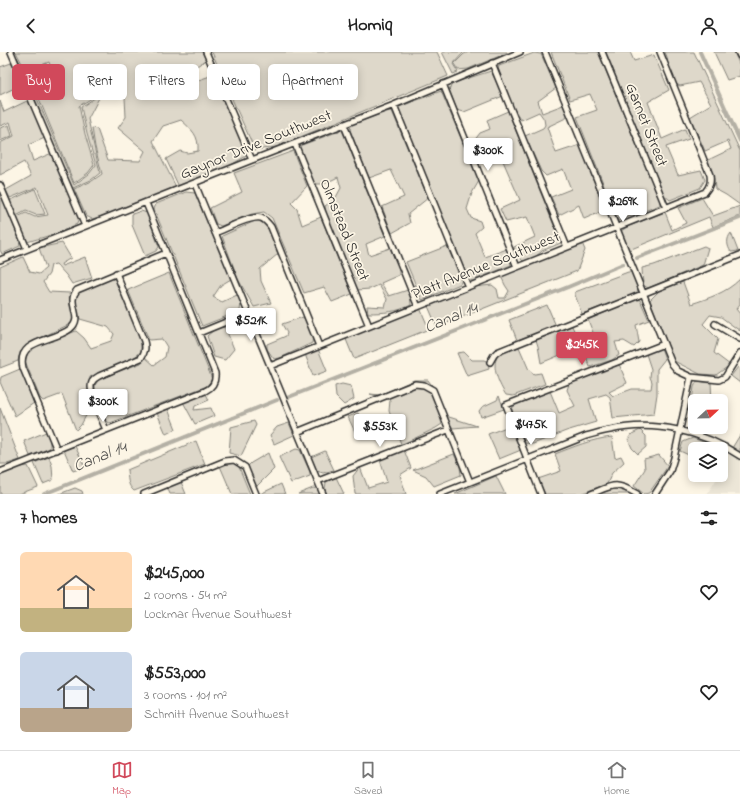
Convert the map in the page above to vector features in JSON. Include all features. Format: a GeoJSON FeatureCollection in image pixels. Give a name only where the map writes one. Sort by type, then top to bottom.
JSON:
{"type":"FeatureCollection","features":[{"type":"Feature","properties":{"kind":"street"},"geometry":{"type":"LineString","coordinates":[[11,52],[85,226]]}},
{"type":"Feature","properties":{"kind":"street"},"geometry":{"type":"LineString","coordinates":[[206,52],[252,160]]}},
{"type":"Feature","properties":{"kind":"street","name":"Gaynor Drive Southwest"},"geometry":{"type":"LineString","coordinates":[[0,260],[394,105],[520,52]]}},
{"type":"Feature","properties":{"kind":"street"},"geometry":{"type":"LineString","coordinates":[[545,52],[672,364],[678,371],[691,376],[716,380],[725,377],[740,353]]}},
{"type":"Feature","properties":{"kind":"street","name":"Garnet Street"},"geometry":{"type":"LineString","coordinates":[[602,52],[666,208]]}},
{"type":"Feature","properties":{"kind":"street","name":"Platt Avenue Southwest"},"geometry":{"type":"LineString","coordinates":[[270,366],[666,208],[700,194],[709,187],[711,181],[710,175],[660,52]]}},
{"type":"Feature","properties":{"kind":"street"},"geometry":{"type":"LineString","coordinates":[[738,52],[740,56]]}},
{"type":"Feature","properties":{"kind":"street"},"geometry":{"type":"LineString","coordinates":[[492,63],[566,248]]}},
{"type":"Feature","properties":{"kind":"street"},"geometry":{"type":"LineString","coordinates":[[443,84],[517,267]]}},
{"type":"Feature","properties":{"kind":"street"},"geometry":{"type":"LineString","coordinates":[[394,105],[468,287]]}},
{"type":"Feature","properties":{"kind":"street"},"geometry":{"type":"LineString","coordinates":[[344,124],[418,307]]}},
{"type":"Feature","properties":{"kind":"street","name":"Olmstead Street"},"geometry":{"type":"LineString","coordinates":[[295,144],[368,326]]}},
{"type":"Feature","properties":{"kind":"street"},"geometry":{"type":"LineString","coordinates":[[195,184],[323,494]]}},
{"type":"Feature","properties":{"kind":"street"},"geometry":{"type":"LineString","coordinates":[[0,185],[27,249]]}},
{"type":"Feature","properties":{"kind":"street"},"geometry":{"type":"LineString","coordinates":[[0,472],[205,391],[214,384],[214,373],[199,333],[146,203]]}},
{"type":"Feature","properties":{"kind":"street"},"geometry":{"type":"LineString","coordinates":[[215,233],[251,218],[262,218],[267,222],[271,227],[319,346]]}},
{"type":"Feature","properties":{"kind":"street"},"geometry":{"type":"LineString","coordinates":[[57,450],[23,368],[22,361],[26,349],[64,333],[74,325],[76,319],[72,300],[73,294],[77,290],[166,252]]}},
{"type":"Feature","properties":{"kind":"street"},"geometry":{"type":"LineString","coordinates":[[490,362],[497,352],[740,255]]}},
{"type":"Feature","properties":{"kind":"street"},"geometry":{"type":"LineString","coordinates":[[106,430],[92,395],[92,383],[100,376],[141,358],[146,347],[116,273]]}},
{"type":"Feature","properties":{"kind":"street"},"geometry":{"type":"LineString","coordinates":[[199,333],[248,313]]}},
{"type":"Feature","properties":{"kind":"street"},"geometry":{"type":"LineString","coordinates":[[715,324],[740,339]]}},
{"type":"Feature","properties":{"kind":"street"},"geometry":{"type":"LineString","coordinates":[[541,494],[506,405],[664,344]]}},
{"type":"Feature","properties":{"kind":"street"},"geometry":{"type":"LineString","coordinates":[[655,494],[670,470],[674,458],[691,376]]}},
{"type":"Feature","properties":{"kind":"street"},"geometry":{"type":"LineString","coordinates":[[297,432],[416,384],[424,385],[433,390],[470,482]]}},
{"type":"Feature","properties":{"kind":"street"},"geometry":{"type":"LineString","coordinates":[[440,494],[586,436],[610,429],[662,427],[680,430],[714,440],[740,456]]}},
{"type":"Feature","properties":{"kind":"street"},"geometry":{"type":"LineString","coordinates":[[318,481],[448,430]]}},
{"type":"Feature","properties":{"kind":"street"},"geometry":{"type":"LineString","coordinates":[[144,494],[225,461],[234,460],[245,467],[256,494]]}},
{"type":"Feature","properties":{"kind":"street"},"geometry":{"type":"LineString","coordinates":[[591,494],[615,485],[624,486],[637,494]]}},
{"type":"Feature","properties":{"kind":"shaded area"},"geometry":{"type":"Polygon","coordinates":[[[16,52],[202,52],[206,60],[199,65],[135,64],[135,100],[199,100],[199,80],[207,77],[207,100],[224,100],[248,155],[224,169],[179,187],[166,159],[180,151],[187,153],[198,151],[196,137],[181,120],[163,126],[153,141],[176,187],[110,214],[92,219],[86,216],[74,189],[92,181],[102,174],[92,128],[97,129],[108,160],[140,161],[145,151],[118,128],[126,117],[125,100],[127,100],[127,64],[73,64],[73,100],[89,100],[79,106],[94,165],[88,173],[74,183],[40,100],[65,100],[65,64],[50,64],[49,62],[44,64],[22,64],[16,52]]]}},
{"type":"Feature","properties":{"kind":"shaded area"},"geometry":{"type":"Polygon","coordinates":[[[212,52],[437,52],[448,76],[276,147],[255,150],[232,100],[260,100],[260,64],[217,64],[212,52]]]}},
{"type":"Feature","properties":{"kind":"shaded area"},"geometry":{"type":"Polygon","coordinates":[[[442,52],[464,52],[453,64],[458,72],[453,74],[442,52]]]}},
{"type":"Feature","properties":{"kind":"shaded area"},"geometry":{"type":"Polygon","coordinates":[[[469,52],[507,53],[468,69],[458,70],[454,64],[464,54],[469,52]]]}},
{"type":"Feature","properties":{"kind":"shaded area"},"geometry":{"type":"Polygon","coordinates":[[[551,52],[598,52],[660,201],[660,205],[618,221],[577,117],[597,110],[590,94],[570,100],[551,52]]]}},
{"type":"Feature","properties":{"kind":"shaded area"},"geometry":{"type":"Polygon","coordinates":[[[606,52],[630,52],[634,61],[654,55],[669,90],[648,102],[662,139],[685,129],[689,139],[666,147],[678,175],[701,170],[705,180],[700,188],[670,200],[664,195],[606,52]]]}},
{"type":"Feature","properties":{"kind":"shaded area"},"geometry":{"type":"Polygon","coordinates":[[[665,52],[694,52],[740,151],[740,205],[715,189],[714,179],[708,160],[731,149],[728,141],[705,151],[690,117],[711,104],[699,82],[680,86],[674,83],[668,68],[665,52]]]}},
{"type":"Feature","properties":{"kind":"shaded area"},"geometry":{"type":"Polygon","coordinates":[[[714,52],[734,52],[740,66],[740,76],[727,80],[714,52]]]}},
{"type":"Feature","properties":{"kind":"shaded area"},"geometry":{"type":"Polygon","coordinates":[[[534,53],[541,54],[556,88],[538,101],[542,113],[563,105],[568,117],[547,127],[556,153],[580,145],[605,210],[584,219],[579,205],[559,215],[551,197],[571,189],[563,169],[546,176],[541,171],[525,136],[543,128],[545,125],[544,119],[539,112],[521,120],[512,106],[497,70],[499,66],[534,53]]]}},
{"type":"Feature","properties":{"kind":"shaded area"},"geometry":{"type":"Polygon","coordinates":[[[14,62],[15,64],[12,64],[12,89],[0,95],[0,67],[14,62]]]}},
{"type":"Feature","properties":{"kind":"shaded area"},"geometry":{"type":"Polygon","coordinates":[[[491,71],[503,96],[464,112],[457,110],[449,89],[453,83],[491,71]]]}},
{"type":"Feature","properties":{"kind":"shaded area"},"geometry":{"type":"Polygon","coordinates":[[[441,91],[479,181],[472,193],[467,209],[471,218],[480,221],[482,227],[475,233],[485,257],[507,249],[511,265],[472,281],[467,277],[399,111],[399,107],[441,91]]]}},
{"type":"Feature","properties":{"kind":"shaded area"},"geometry":{"type":"Polygon","coordinates":[[[29,100],[45,138],[28,145],[33,161],[52,153],[79,218],[77,224],[58,233],[27,242],[17,217],[26,213],[35,217],[48,215],[37,187],[10,198],[6,190],[31,176],[24,162],[0,175],[0,143],[14,136],[10,122],[0,126],[0,101],[4,112],[29,100]]]}},
{"type":"Feature","properties":{"kind":"shaded area"},"geometry":{"type":"Polygon","coordinates":[[[35,100],[38,100],[74,185],[89,174],[96,165],[81,107],[92,100],[98,100],[88,119],[100,173],[91,180],[73,188],[72,190],[35,100]]]}},
{"type":"Feature","properties":{"kind":"shaded area"},"geometry":{"type":"Polygon","coordinates":[[[392,111],[428,198],[408,214],[410,223],[392,233],[382,207],[404,197],[391,170],[369,178],[350,130],[351,125],[385,112],[392,111]]]}},
{"type":"Feature","properties":{"kind":"shaded area"},"geometry":{"type":"Polygon","coordinates":[[[508,111],[561,243],[542,251],[534,258],[523,261],[514,252],[514,247],[535,237],[527,217],[506,222],[500,209],[520,200],[500,154],[481,163],[474,153],[471,145],[480,133],[490,129],[487,120],[508,111]]]}},
{"type":"Feature","properties":{"kind":"shaded area"},"geometry":{"type":"Polygon","coordinates":[[[9,125],[12,136],[0,141],[0,128],[9,125]]]}},
{"type":"Feature","properties":{"kind":"shaded area"},"geometry":{"type":"Polygon","coordinates":[[[342,130],[385,236],[366,244],[369,255],[390,248],[399,267],[399,275],[381,283],[389,296],[408,290],[410,294],[411,305],[396,311],[368,313],[367,306],[385,307],[387,299],[379,285],[370,289],[357,290],[326,214],[325,206],[335,199],[341,188],[338,177],[324,184],[313,184],[299,148],[299,146],[342,130]]]}},
{"type":"Feature","properties":{"kind":"shaded area"},"geometry":{"type":"Polygon","coordinates":[[[293,151],[307,186],[291,203],[297,209],[302,225],[321,217],[352,294],[332,302],[324,287],[304,293],[272,218],[264,212],[252,214],[221,226],[216,224],[210,208],[242,192],[234,173],[293,151]]]}},
{"type":"Feature","properties":{"kind":"shaded area"},"geometry":{"type":"Polygon","coordinates":[[[35,189],[45,214],[36,215],[26,211],[16,216],[8,199],[11,200],[35,189]]]}},
{"type":"Feature","properties":{"kind":"shaded area"},"geometry":{"type":"Polygon","coordinates":[[[0,192],[19,239],[20,246],[2,254],[0,250],[0,192]]]}},
{"type":"Feature","properties":{"kind":"shaded area"},"geometry":{"type":"Polygon","coordinates":[[[186,192],[195,193],[231,279],[221,285],[213,297],[222,302],[237,295],[241,302],[240,311],[202,326],[154,209],[156,204],[186,192]]]}},
{"type":"Feature","properties":{"kind":"shaded area"},"geometry":{"type":"Polygon","coordinates":[[[702,198],[713,216],[740,206],[740,216],[713,227],[709,217],[629,250],[621,231],[627,227],[665,212],[672,230],[686,223],[678,208],[702,198]]]}},
{"type":"Feature","properties":{"kind":"shaded area"},"geometry":{"type":"Polygon","coordinates":[[[141,211],[147,213],[159,247],[156,251],[145,256],[132,225],[132,214],[141,211]]]}},
{"type":"Feature","properties":{"kind":"shaded area"},"geometry":{"type":"Polygon","coordinates":[[[255,221],[264,222],[270,232],[278,254],[260,269],[261,281],[271,303],[254,307],[238,279],[222,236],[255,221]]]}},
{"type":"Feature","properties":{"kind":"shaded area"},"geometry":{"type":"Polygon","coordinates":[[[731,233],[738,251],[731,252],[729,247],[728,240],[731,233]]]}},
{"type":"Feature","properties":{"kind":"shaded area"},"geometry":{"type":"Polygon","coordinates":[[[62,243],[71,258],[61,264],[62,266],[85,257],[92,278],[72,284],[56,264],[51,265],[49,274],[43,282],[49,292],[70,293],[69,300],[73,316],[72,323],[32,342],[20,352],[18,361],[0,368],[0,267],[23,257],[30,272],[39,274],[46,268],[39,248],[62,243]]]}},
{"type":"Feature","properties":{"kind":"shaded area"},"geometry":{"type":"Polygon","coordinates":[[[582,243],[585,250],[577,271],[437,327],[428,306],[474,287],[492,285],[497,289],[499,298],[505,298],[509,291],[501,276],[582,243]]]}},
{"type":"Feature","properties":{"kind":"shaded area"},"geometry":{"type":"Polygon","coordinates":[[[447,246],[462,280],[460,284],[422,300],[406,262],[447,246]]]}},
{"type":"Feature","properties":{"kind":"shaded area"},"geometry":{"type":"Polygon","coordinates":[[[704,246],[708,248],[703,265],[648,288],[643,285],[642,268],[704,246]]]}},
{"type":"Feature","properties":{"kind":"shaded area"},"geometry":{"type":"Polygon","coordinates":[[[631,272],[638,286],[637,293],[582,314],[575,292],[631,272]]]}},
{"type":"Feature","properties":{"kind":"shaded area"},"geometry":{"type":"Polygon","coordinates":[[[169,273],[212,379],[207,386],[110,423],[106,421],[95,393],[95,385],[99,379],[141,363],[145,357],[154,365],[165,357],[167,347],[162,339],[149,340],[128,290],[169,273]]]}},
{"type":"Feature","properties":{"kind":"shaded area"},"geometry":{"type":"Polygon","coordinates":[[[114,277],[141,340],[141,352],[132,359],[90,377],[88,393],[90,408],[81,425],[76,430],[62,394],[43,401],[40,398],[25,361],[28,352],[34,347],[76,331],[84,338],[91,348],[111,341],[114,334],[108,327],[80,319],[76,304],[79,292],[84,288],[114,277]]]}},
{"type":"Feature","properties":{"kind":"shaded area"},"geometry":{"type":"Polygon","coordinates":[[[740,279],[740,304],[736,309],[740,314],[740,331],[721,317],[710,315],[703,324],[718,339],[714,353],[730,365],[716,375],[700,374],[674,361],[650,300],[660,290],[683,282],[691,304],[711,297],[729,288],[740,279]]]}},
{"type":"Feature","properties":{"kind":"shaded area"},"geometry":{"type":"Polygon","coordinates":[[[636,299],[640,300],[649,320],[636,325],[639,342],[634,347],[624,341],[615,342],[619,355],[612,360],[590,367],[582,346],[541,363],[536,340],[572,326],[579,342],[584,345],[596,340],[588,320],[636,299]]]}},
{"type":"Feature","properties":{"kind":"shaded area"},"geometry":{"type":"Polygon","coordinates":[[[547,305],[556,326],[517,340],[509,320],[547,305]]]}},
{"type":"Feature","properties":{"kind":"shaded area"},"geometry":{"type":"Polygon","coordinates":[[[420,308],[429,329],[354,359],[345,337],[420,308]]]}},
{"type":"Feature","properties":{"kind":"shaded area"},"geometry":{"type":"Polygon","coordinates":[[[303,317],[309,326],[312,343],[280,358],[274,359],[267,349],[267,344],[286,336],[287,333],[282,324],[303,317]]]}},
{"type":"Feature","properties":{"kind":"shaded area"},"geometry":{"type":"Polygon","coordinates":[[[225,327],[234,349],[225,360],[214,357],[207,336],[215,329],[225,327]]]}},
{"type":"Feature","properties":{"kind":"shaded area"},"geometry":{"type":"Polygon","coordinates":[[[519,347],[529,370],[534,374],[541,373],[545,384],[513,396],[506,395],[501,387],[495,370],[496,360],[498,356],[508,350],[519,347]]]}},
{"type":"Feature","properties":{"kind":"shaded area"},"geometry":{"type":"Polygon","coordinates":[[[661,348],[665,359],[657,369],[657,394],[654,414],[613,418],[610,397],[606,394],[589,399],[596,422],[566,431],[533,444],[525,443],[512,413],[512,408],[517,404],[550,391],[559,413],[575,406],[567,390],[569,384],[619,364],[627,383],[609,392],[613,396],[632,389],[651,389],[651,369],[646,354],[661,348]]]}},
{"type":"Feature","properties":{"kind":"shaded area"},"geometry":{"type":"Polygon","coordinates":[[[318,349],[327,371],[313,376],[305,354],[318,349]]]}},
{"type":"Feature","properties":{"kind":"shaded area"},"geometry":{"type":"Polygon","coordinates":[[[464,352],[472,360],[484,360],[488,362],[489,369],[467,376],[457,353],[464,352]]]}},
{"type":"Feature","properties":{"kind":"shaded area"},"geometry":{"type":"Polygon","coordinates":[[[738,367],[740,369],[740,383],[731,376],[738,367]]]}},
{"type":"Feature","properties":{"kind":"shaded area"},"geometry":{"type":"Polygon","coordinates":[[[20,369],[34,403],[15,416],[0,382],[1,377],[20,369]]]}},
{"type":"Feature","properties":{"kind":"shaded area"},"geometry":{"type":"Polygon","coordinates":[[[414,380],[428,380],[436,391],[446,416],[439,414],[442,424],[401,444],[389,411],[390,400],[370,394],[380,395],[414,380]]]}},
{"type":"Feature","properties":{"kind":"shaded area"},"geometry":{"type":"Polygon","coordinates":[[[697,381],[711,383],[712,394],[693,394],[697,381]]]}},
{"type":"Feature","properties":{"kind":"shaded area"},"geometry":{"type":"Polygon","coordinates":[[[342,384],[351,386],[354,399],[344,405],[336,397],[335,386],[342,384]]]}},
{"type":"Feature","properties":{"kind":"shaded area"},"geometry":{"type":"Polygon","coordinates":[[[206,394],[209,400],[195,406],[194,410],[211,408],[214,416],[195,424],[183,402],[206,394]]]}},
{"type":"Feature","properties":{"kind":"shaded area"},"geometry":{"type":"Polygon","coordinates":[[[499,396],[504,409],[481,417],[479,411],[482,407],[497,400],[499,396]]]}},
{"type":"Feature","properties":{"kind":"shaded area"},"geometry":{"type":"Polygon","coordinates":[[[0,408],[20,460],[7,464],[0,464],[0,408]]]}},
{"type":"Feature","properties":{"kind":"shaded area"},"geometry":{"type":"Polygon","coordinates":[[[168,409],[176,429],[166,434],[157,413],[168,409]]]}},
{"type":"Feature","properties":{"kind":"shaded area"},"geometry":{"type":"Polygon","coordinates":[[[358,413],[365,430],[356,434],[348,417],[358,413]]]}},
{"type":"Feature","properties":{"kind":"shaded area"},"geometry":{"type":"Polygon","coordinates":[[[446,416],[477,426],[453,428],[446,416]]]}},
{"type":"Feature","properties":{"kind":"shaded area"},"geometry":{"type":"Polygon","coordinates":[[[254,421],[256,425],[241,456],[229,453],[231,427],[254,421]]]}},
{"type":"Feature","properties":{"kind":"shaded area"},"geometry":{"type":"Polygon","coordinates":[[[289,423],[294,435],[274,444],[270,435],[277,427],[289,423]]]}},
{"type":"Feature","properties":{"kind":"shaded area"},"geometry":{"type":"Polygon","coordinates":[[[509,426],[512,427],[521,450],[499,459],[488,434],[509,426]]]}},
{"type":"Feature","properties":{"kind":"shaded area"},"geometry":{"type":"Polygon","coordinates":[[[640,430],[646,436],[646,447],[638,454],[632,448],[628,439],[632,434],[640,430]]]}},
{"type":"Feature","properties":{"kind":"shaded area"},"geometry":{"type":"Polygon","coordinates":[[[46,432],[50,440],[50,448],[30,456],[24,441],[46,432]]]}},
{"type":"Feature","properties":{"kind":"shaded area"},"geometry":{"type":"Polygon","coordinates":[[[740,435],[740,453],[732,448],[740,435]]]}},
{"type":"Feature","properties":{"kind":"shaded area"},"geometry":{"type":"Polygon","coordinates":[[[612,437],[615,458],[621,456],[624,462],[612,473],[607,484],[580,494],[545,494],[538,479],[561,471],[555,454],[590,441],[612,437]]]}},
{"type":"Feature","properties":{"kind":"shaded area"},"geometry":{"type":"Polygon","coordinates":[[[693,438],[703,442],[688,442],[688,455],[680,451],[683,442],[693,438]]]}},
{"type":"Feature","properties":{"kind":"shaded area"},"geometry":{"type":"Polygon","coordinates":[[[196,441],[205,464],[134,491],[132,489],[128,481],[127,470],[196,441]]]}},
{"type":"Feature","properties":{"kind":"shaded area"},"geometry":{"type":"Polygon","coordinates":[[[75,446],[85,467],[73,471],[64,450],[75,446]]]}},
{"type":"Feature","properties":{"kind":"shaded area"},"geometry":{"type":"Polygon","coordinates":[[[296,449],[300,450],[310,472],[310,476],[291,483],[279,457],[296,449]]]}},
{"type":"Feature","properties":{"kind":"shaded area"},"geometry":{"type":"Polygon","coordinates":[[[404,450],[411,468],[400,475],[406,494],[355,494],[353,476],[360,467],[368,488],[387,482],[380,460],[404,450]]]}},
{"type":"Feature","properties":{"kind":"shaded area"},"geometry":{"type":"Polygon","coordinates":[[[325,451],[334,470],[323,473],[317,471],[311,457],[325,451]]]}},
{"type":"Feature","properties":{"kind":"shaded area"},"geometry":{"type":"Polygon","coordinates":[[[268,453],[274,469],[256,487],[247,467],[268,453]]]}},
{"type":"Feature","properties":{"kind":"shaded area"},"geometry":{"type":"Polygon","coordinates":[[[454,454],[460,467],[461,475],[434,486],[426,476],[413,470],[454,454]]]}},
{"type":"Feature","properties":{"kind":"shaded area"},"geometry":{"type":"Polygon","coordinates":[[[730,454],[740,460],[740,494],[707,494],[715,482],[728,482],[728,455],[730,454]]]}},
{"type":"Feature","properties":{"kind":"shaded area"},"geometry":{"type":"Polygon","coordinates":[[[659,455],[668,466],[649,493],[644,494],[634,486],[645,469],[644,459],[659,455]]]}},
{"type":"Feature","properties":{"kind":"shaded area"},"geometry":{"type":"Polygon","coordinates":[[[49,457],[52,466],[53,480],[43,484],[34,463],[49,457]]]}},
{"type":"Feature","properties":{"kind":"shaded area"},"geometry":{"type":"Polygon","coordinates":[[[229,462],[235,463],[239,467],[250,494],[232,494],[220,466],[229,462]]]}},
{"type":"Feature","properties":{"kind":"shaded area"},"geometry":{"type":"Polygon","coordinates":[[[28,466],[38,487],[19,494],[0,494],[0,475],[28,466]]]}},
{"type":"Feature","properties":{"kind":"shaded area"},"geometry":{"type":"Polygon","coordinates":[[[496,476],[505,494],[455,494],[496,476]]]}},
{"type":"Feature","properties":{"kind":"shaded area"},"geometry":{"type":"Polygon","coordinates":[[[336,477],[344,494],[327,494],[325,489],[326,482],[336,477]]]}},
{"type":"Feature","properties":{"kind":"shaded area"},"geometry":{"type":"Polygon","coordinates":[[[181,482],[186,494],[170,494],[167,487],[181,482]]]}},
{"type":"Feature","properties":{"kind":"shaded area"},"geometry":{"type":"Polygon","coordinates":[[[281,484],[285,494],[260,494],[281,484]]]}},
{"type":"Feature","properties":{"kind":"shaded area"},"geometry":{"type":"Polygon","coordinates":[[[75,488],[82,491],[83,494],[59,494],[75,488]]]}},
{"type":"Feature","properties":{"kind":"shaded area"},"geometry":{"type":"Polygon","coordinates":[[[313,488],[319,489],[321,494],[298,494],[313,488]]]}},
{"type":"Feature","properties":{"kind":"shaded area"},"geometry":{"type":"Polygon","coordinates":[[[615,488],[622,489],[631,494],[599,494],[615,488]]]}},
{"type":"Feature","properties":{"kind":"waterway"},"geometry":{"type":"LineString","coordinates":[[700,52],[740,141]]}},
{"type":"Feature","properties":{"kind":"waterway","name":"Canal 14"},"geometry":{"type":"LineString","coordinates":[[637,258],[740,218]]}},
{"type":"Feature","properties":{"kind":"waterway","name":"Canal 14"},"geometry":{"type":"LineString","coordinates":[[289,397],[623,264]]}},
{"type":"Feature","properties":{"kind":"waterway","name":"Canal 14"},"geometry":{"type":"LineString","coordinates":[[44,494],[277,400]]}}]}
